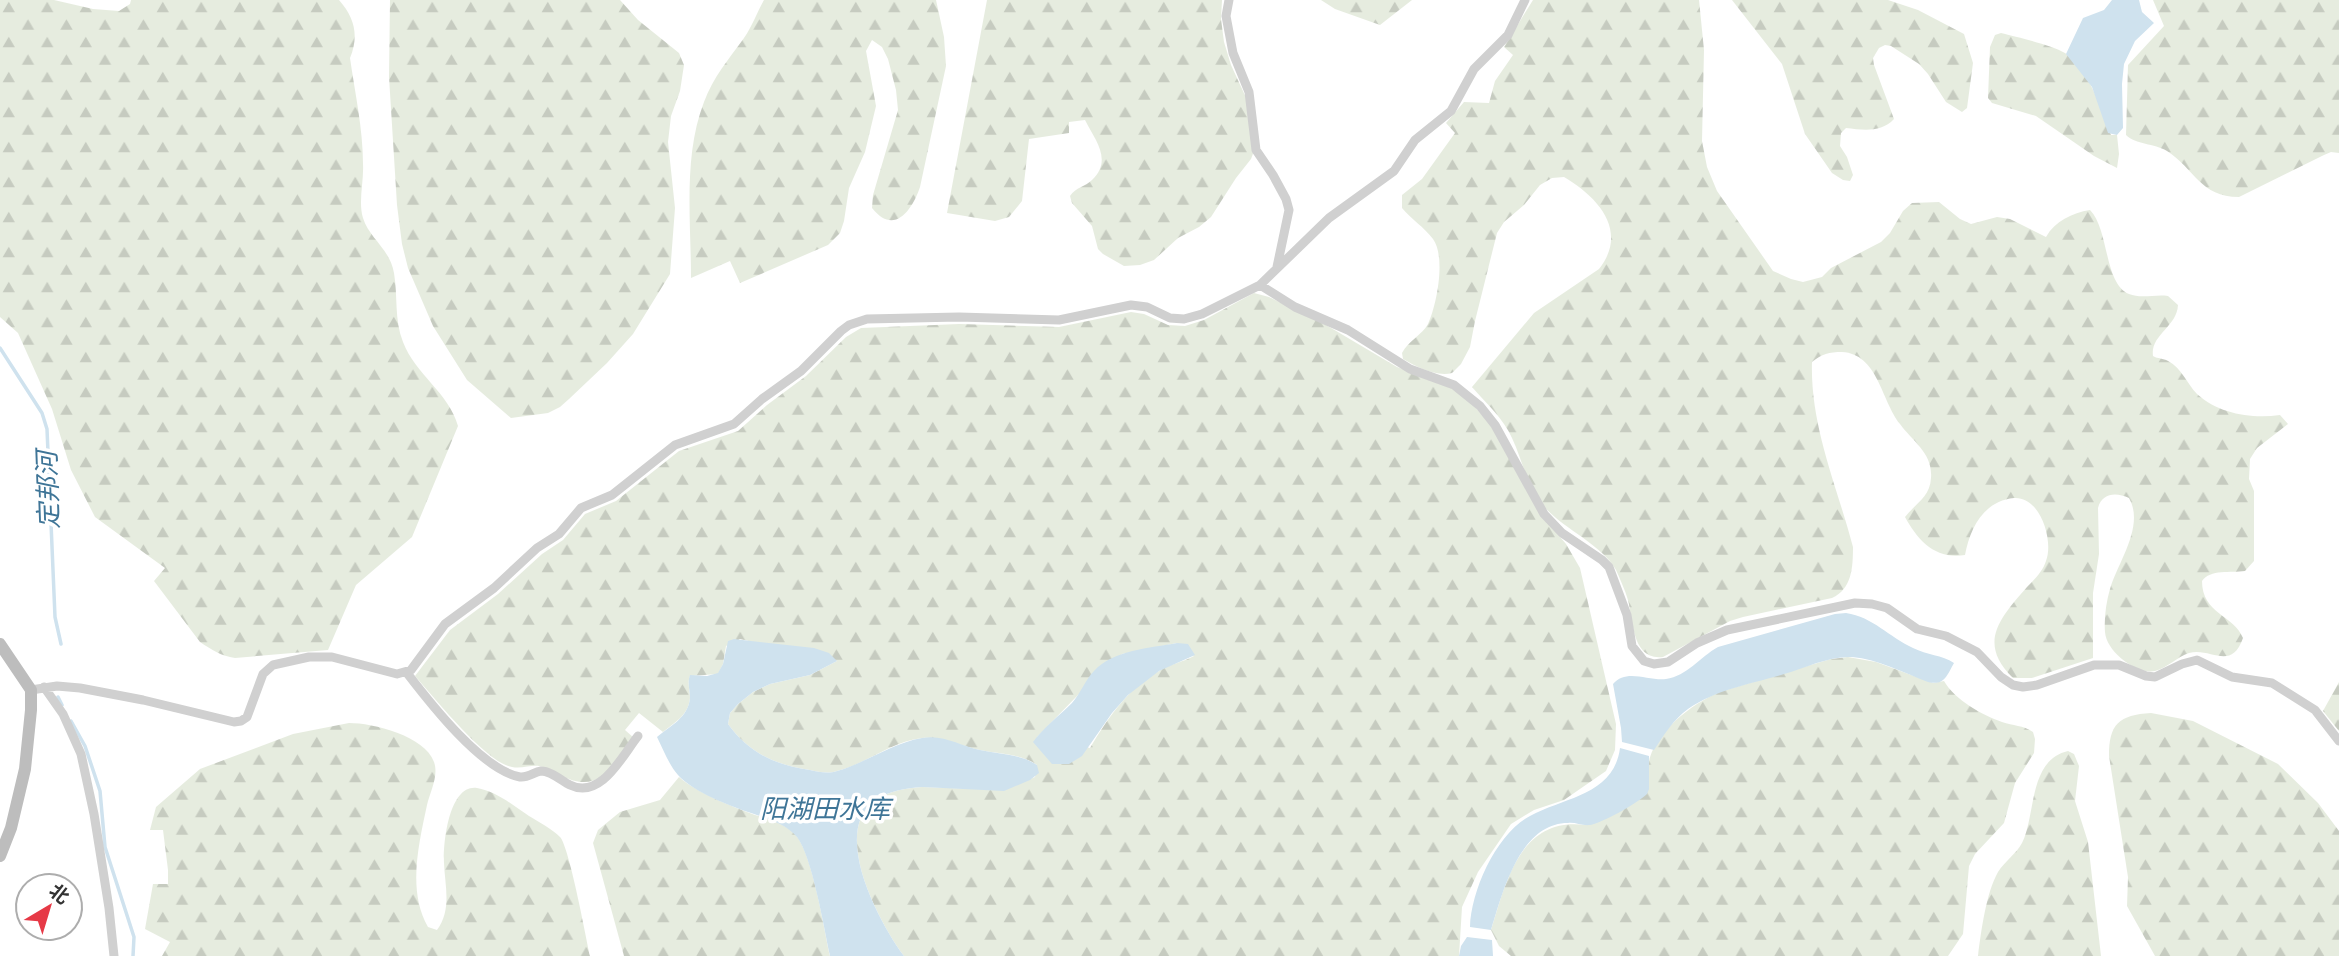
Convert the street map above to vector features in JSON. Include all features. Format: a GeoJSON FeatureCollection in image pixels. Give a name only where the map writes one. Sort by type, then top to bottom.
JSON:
{"type":"FeatureCollection","features":[{"type":"Feature","properties":{"kind":"street"},"geometry":{"type":"LineString","coordinates":[[1229,0],[1226,16],[1233,53],[1249,92],[1256,150],[1273,174],[1289,210],[1276,271]]}},
{"type":"Feature","properties":{"kind":"street"},"geometry":{"type":"LineString","coordinates":[[37,689],[80,688],[234,722],[247,717],[262,674],[273,665],[310,657],[332,657],[397,674],[407,673],[445,624],[494,588],[537,548],[559,534],[581,508],[612,495],[675,445],[734,424],[762,399],[801,371],[849,325],[867,319],[959,317],[1059,320],[1131,305],[1142,306],[1170,318],[1184,319],[1202,314],[1260,285],[1329,218],[1394,171],[1415,140],[1451,111],[1474,69],[1508,35],[1525,0]]}},
{"type":"Feature","properties":{"kind":"street"},"geometry":{"type":"LineString","coordinates":[[1260,285],[1295,307],[1348,330],[1400,363],[1454,385],[1480,406],[1495,425],[1544,514],[1562,533],[1609,567],[1627,615],[1632,646],[1644,660],[1654,664],[1668,662],[1697,643],[1741,626],[1855,603],[1872,604],[1894,612],[1917,629],[1946,636],[1977,652],[2005,680],[2023,687],[2037,685],[2094,665],[2119,665],[2155,677],[2197,660],[2232,677],[2272,683],[2315,710],[2339,741]]}},
{"type":"Feature","properties":{"kind":"street"},"geometry":{"type":"LineString","coordinates":[[0,644],[37,689],[63,714],[81,754],[94,814],[114,956]]}},
{"type":"Feature","properties":{"kind":"street"},"geometry":{"type":"LineString","coordinates":[[407,673],[425,697],[481,757],[520,777],[545,772],[579,789],[592,787],[607,776],[638,736]]}},
{"type":"Feature","properties":{"kind":"street"},"geometry":{"type":"LineString","coordinates":[[0,856],[11,828],[25,769],[37,689]]}},
{"type":"Feature","properties":{"kind":"green space"},"geometry":{"type":"Polygon","coordinates":[[[0,0],[54,0],[93,9],[119,11],[130,4],[131,0],[339,0],[349,14],[355,35],[350,58],[362,138],[363,218],[392,265],[398,325],[408,353],[447,403],[458,426],[412,537],[356,585],[328,650],[235,658],[221,654],[200,642],[154,581],[165,568],[95,517],[71,470],[52,409],[18,333],[0,317],[0,0]]]}},
{"type":"Feature","properties":{"kind":"green space"},"geometry":{"type":"Polygon","coordinates":[[[390,0],[620,0],[638,20],[679,53],[684,65],[680,91],[671,116],[668,142],[675,208],[670,274],[633,334],[569,399],[548,413],[511,418],[467,380],[433,326],[408,268],[397,205],[389,77],[390,0]]]}},
{"type":"Feature","properties":{"kind":"green space"},"geometry":{"type":"Polygon","coordinates":[[[764,0],[936,0],[944,37],[946,66],[920,187],[908,211],[895,220],[880,216],[872,208],[873,195],[898,110],[888,59],[882,47],[872,40],[866,51],[876,106],[865,152],[849,188],[840,233],[828,245],[740,283],[730,261],[691,278],[690,188],[697,123],[712,84],[747,34],[764,0]]]}},
{"type":"Feature","properties":{"kind":"green space"},"geometry":{"type":"Polygon","coordinates":[[[987,0],[1222,0],[1224,42],[1248,102],[1254,151],[1211,217],[1178,238],[1154,260],[1140,265],[1124,266],[1103,254],[1098,249],[1092,226],[1072,203],[1070,196],[1092,180],[1101,165],[1100,150],[1085,120],[1069,122],[1069,133],[1029,139],[1022,201],[1009,217],[995,221],[947,213],[987,0]]]}},
{"type":"Feature","properties":{"kind":"green space"},"geometry":{"type":"Polygon","coordinates":[[[1321,0],[1412,0],[1380,25],[1335,9],[1321,0]]]}},
{"type":"Feature","properties":{"kind":"green space"},"geometry":{"type":"Polygon","coordinates":[[[1533,0],[1699,0],[1704,50],[1702,141],[1707,167],[1717,191],[1773,271],[1791,279],[1803,282],[1822,277],[1831,268],[1881,242],[1912,203],[1939,202],[1960,219],[1971,224],[1997,217],[2010,219],[2046,237],[2054,226],[2065,219],[2090,210],[2101,230],[2111,268],[2121,288],[2134,295],[2168,296],[2178,305],[2177,313],[2156,342],[2153,356],[2173,364],[2197,394],[2215,406],[2236,414],[2280,415],[2288,424],[2257,448],[2250,459],[2249,479],[2254,491],[2254,561],[2245,571],[2215,573],[2202,581],[2207,601],[2239,630],[2243,638],[2233,654],[2220,656],[2189,653],[2155,671],[2147,671],[2131,665],[2116,654],[2105,632],[2106,610],[2110,589],[2129,544],[2134,520],[2129,498],[2110,495],[2103,499],[2098,508],[2099,554],[2093,593],[2093,658],[2032,678],[2013,678],[1996,653],[1996,631],[2008,609],[2045,565],[2048,542],[2043,521],[2031,504],[2023,499],[2003,500],[1986,510],[1980,518],[1970,536],[1965,555],[1945,555],[1929,547],[1905,517],[1928,490],[1931,478],[1929,462],[1894,414],[1871,369],[1854,355],[1842,352],[1826,354],[1812,362],[1815,409],[1820,433],[1853,547],[1852,570],[1844,589],[1832,598],[1730,621],[1663,657],[1653,657],[1645,653],[1636,638],[1628,600],[1616,570],[1591,543],[1558,520],[1540,502],[1531,487],[1509,431],[1472,387],[1534,313],[1599,269],[1608,255],[1611,241],[1606,216],[1598,205],[1588,194],[1564,177],[1552,178],[1540,185],[1524,205],[1504,222],[1497,233],[1470,347],[1461,364],[1452,373],[1440,374],[1403,359],[1402,353],[1428,324],[1437,293],[1440,269],[1433,239],[1402,208],[1402,195],[1422,179],[1455,133],[1446,123],[1464,102],[1489,103],[1495,81],[1513,55],[1504,47],[1533,0]]]}},
{"type":"Feature","properties":{"kind":"green space"},"geometry":{"type":"Polygon","coordinates":[[[1732,0],[1888,0],[1918,10],[1964,34],[1973,63],[1967,108],[1962,112],[1946,102],[1919,64],[1891,46],[1879,48],[1873,58],[1874,65],[1894,119],[1878,129],[1846,128],[1841,133],[1840,146],[1853,175],[1850,181],[1843,180],[1832,173],[1805,134],[1782,64],[1732,0]]]}},
{"type":"Feature","properties":{"kind":"green space"},"geometry":{"type":"Polygon","coordinates":[[[2153,0],[2339,0],[2339,153],[2324,155],[2239,197],[2226,196],[2206,187],[2167,151],[2135,141],[2126,135],[2128,65],[2164,26],[2153,0]]]}},
{"type":"Feature","properties":{"kind":"green space"},"geometry":{"type":"Polygon","coordinates":[[[2001,33],[2065,53],[2081,68],[2111,135],[2117,135],[2117,168],[2094,156],[2036,116],[1992,103],[1988,98],[1990,47],[1995,35],[2001,33]]]}},
{"type":"Feature","properties":{"kind":"green space"},"geometry":{"type":"Polygon","coordinates":[[[1254,293],[1269,297],[1321,322],[1397,367],[1457,391],[1492,426],[1545,519],[1566,544],[1580,568],[1616,724],[1615,750],[1606,771],[1564,800],[1534,810],[1511,824],[1478,872],[1462,907],[1459,956],[904,956],[883,923],[864,878],[858,855],[857,833],[862,815],[875,800],[904,789],[922,787],[1004,790],[1035,777],[1037,765],[1017,756],[930,738],[900,743],[834,772],[797,768],[774,761],[754,750],[736,734],[728,724],[730,713],[753,692],[770,684],[810,675],[837,661],[740,639],[726,646],[718,674],[690,676],[687,709],[663,732],[639,713],[625,730],[634,738],[607,772],[591,781],[569,779],[539,766],[512,767],[501,763],[461,728],[415,676],[450,630],[498,594],[542,554],[563,540],[585,514],[616,501],[679,451],[738,431],[806,376],[846,337],[861,328],[959,324],[1059,327],[1131,312],[1144,314],[1168,325],[1185,326],[1204,320],[1254,293]],[[1177,643],[1122,654],[1037,737],[1090,748],[1112,715],[1138,686],[1163,669],[1194,656],[1177,643]]]}},
{"type":"Feature","properties":{"kind":"green space"},"geometry":{"type":"Polygon","coordinates":[[[1848,657],[1876,662],[1933,683],[1944,681],[1955,694],[1978,711],[2033,732],[2034,753],[2015,783],[2004,823],[1975,854],[1969,866],[1963,934],[1948,956],[1511,956],[1499,946],[1491,930],[1510,873],[1519,856],[1545,831],[1564,825],[1586,825],[1648,772],[1650,759],[1662,735],[1684,714],[1719,692],[1831,659],[1848,657]]]}},
{"type":"Feature","properties":{"kind":"green space"},"geometry":{"type":"Polygon","coordinates":[[[2339,682],[2339,731],[2323,711],[2339,682]]]}},
{"type":"Feature","properties":{"kind":"green space"},"geometry":{"type":"Polygon","coordinates":[[[2151,713],[2193,721],[2278,764],[2318,803],[2339,831],[2339,956],[2155,956],[2127,906],[2128,877],[2109,756],[2111,736],[2118,723],[2131,716],[2151,713]]]}},
{"type":"Feature","properties":{"kind":"green space"},"geometry":{"type":"Polygon","coordinates":[[[349,723],[384,728],[409,738],[429,753],[434,762],[435,778],[418,851],[416,883],[422,913],[428,927],[437,930],[445,914],[447,898],[444,854],[450,816],[460,795],[468,789],[477,788],[504,799],[560,837],[572,874],[590,956],[162,956],[170,942],[145,929],[153,884],[168,884],[163,830],[150,830],[156,807],[200,769],[293,734],[349,723]]]}},
{"type":"Feature","properties":{"kind":"green space"},"geometry":{"type":"Polygon","coordinates":[[[2068,751],[2074,754],[2079,766],[2075,801],[2088,842],[2101,956],[1978,956],[1985,913],[1994,881],[1998,872],[2022,843],[2035,790],[2046,765],[2055,756],[2068,751]]]}},
{"type":"Feature","properties":{"kind":"green space"},"geometry":{"type":"Polygon","coordinates":[[[679,777],[716,799],[776,822],[794,833],[812,872],[830,956],[624,956],[593,843],[598,830],[620,812],[660,800],[679,777]]]}},
{"type":"Feature","properties":{"kind":"water"},"geometry":{"type":"Polygon","coordinates":[[[2112,0],[2139,0],[2142,12],[2154,23],[2135,41],[2124,64],[2123,128],[2117,135],[2108,133],[2092,87],[2066,54],[2083,18],[2104,10],[2112,0]]]}},
{"type":"Feature","properties":{"kind":"water"},"geometry":{"type":"Polygon","coordinates":[[[1846,613],[1873,623],[1904,644],[1954,663],[1942,681],[1934,683],[1862,658],[1826,660],[1699,702],[1678,718],[1654,750],[1622,742],[1613,684],[1618,679],[1631,676],[1659,679],[1674,677],[1718,647],[1846,613]]]}},
{"type":"Feature","properties":{"kind":"water","name":"阳湖田水库"},"geometry":{"type":"Polygon","coordinates":[[[734,639],[814,648],[829,653],[837,661],[810,675],[770,684],[753,692],[730,713],[728,724],[736,734],[754,750],[774,761],[797,768],[834,772],[900,744],[930,737],[1017,756],[1037,765],[1039,773],[1030,780],[1004,791],[922,787],[904,789],[875,800],[862,815],[857,833],[858,855],[864,878],[883,923],[904,956],[830,956],[808,860],[797,837],[777,822],[703,793],[678,775],[669,762],[657,737],[678,721],[686,711],[690,698],[690,675],[707,676],[718,673],[728,641],[734,639]]]}},
{"type":"Feature","properties":{"kind":"water"},"geometry":{"type":"Polygon","coordinates":[[[1177,643],[1188,644],[1195,655],[1159,671],[1128,695],[1082,756],[1069,764],[1052,764],[1033,742],[1072,703],[1102,664],[1121,654],[1177,643]]]}},
{"type":"Feature","properties":{"kind":"water"},"geometry":{"type":"Polygon","coordinates":[[[1620,748],[1649,756],[1647,794],[1611,817],[1596,823],[1551,826],[1537,835],[1515,863],[1491,930],[1470,927],[1475,896],[1481,880],[1507,835],[1530,816],[1598,785],[1616,764],[1620,748]]]}},
{"type":"Feature","properties":{"kind":"water"},"geometry":{"type":"Polygon","coordinates":[[[1467,937],[1492,940],[1493,956],[1459,956],[1467,937]]]}},
{"type":"Feature","properties":{"kind":"waterway","name":"定邦河"},"geometry":{"type":"LineString","coordinates":[[0,348],[42,413],[47,429],[55,617],[61,644]]}},
{"type":"Feature","properties":{"kind":"waterway","name":"定邦河"},"geometry":{"type":"LineString","coordinates":[[58,697],[62,705]]}},
{"type":"Feature","properties":{"kind":"waterway","name":"定邦河"},"geometry":{"type":"LineString","coordinates":[[71,721],[85,746],[100,791],[105,847],[134,937],[133,956]]}}]}
